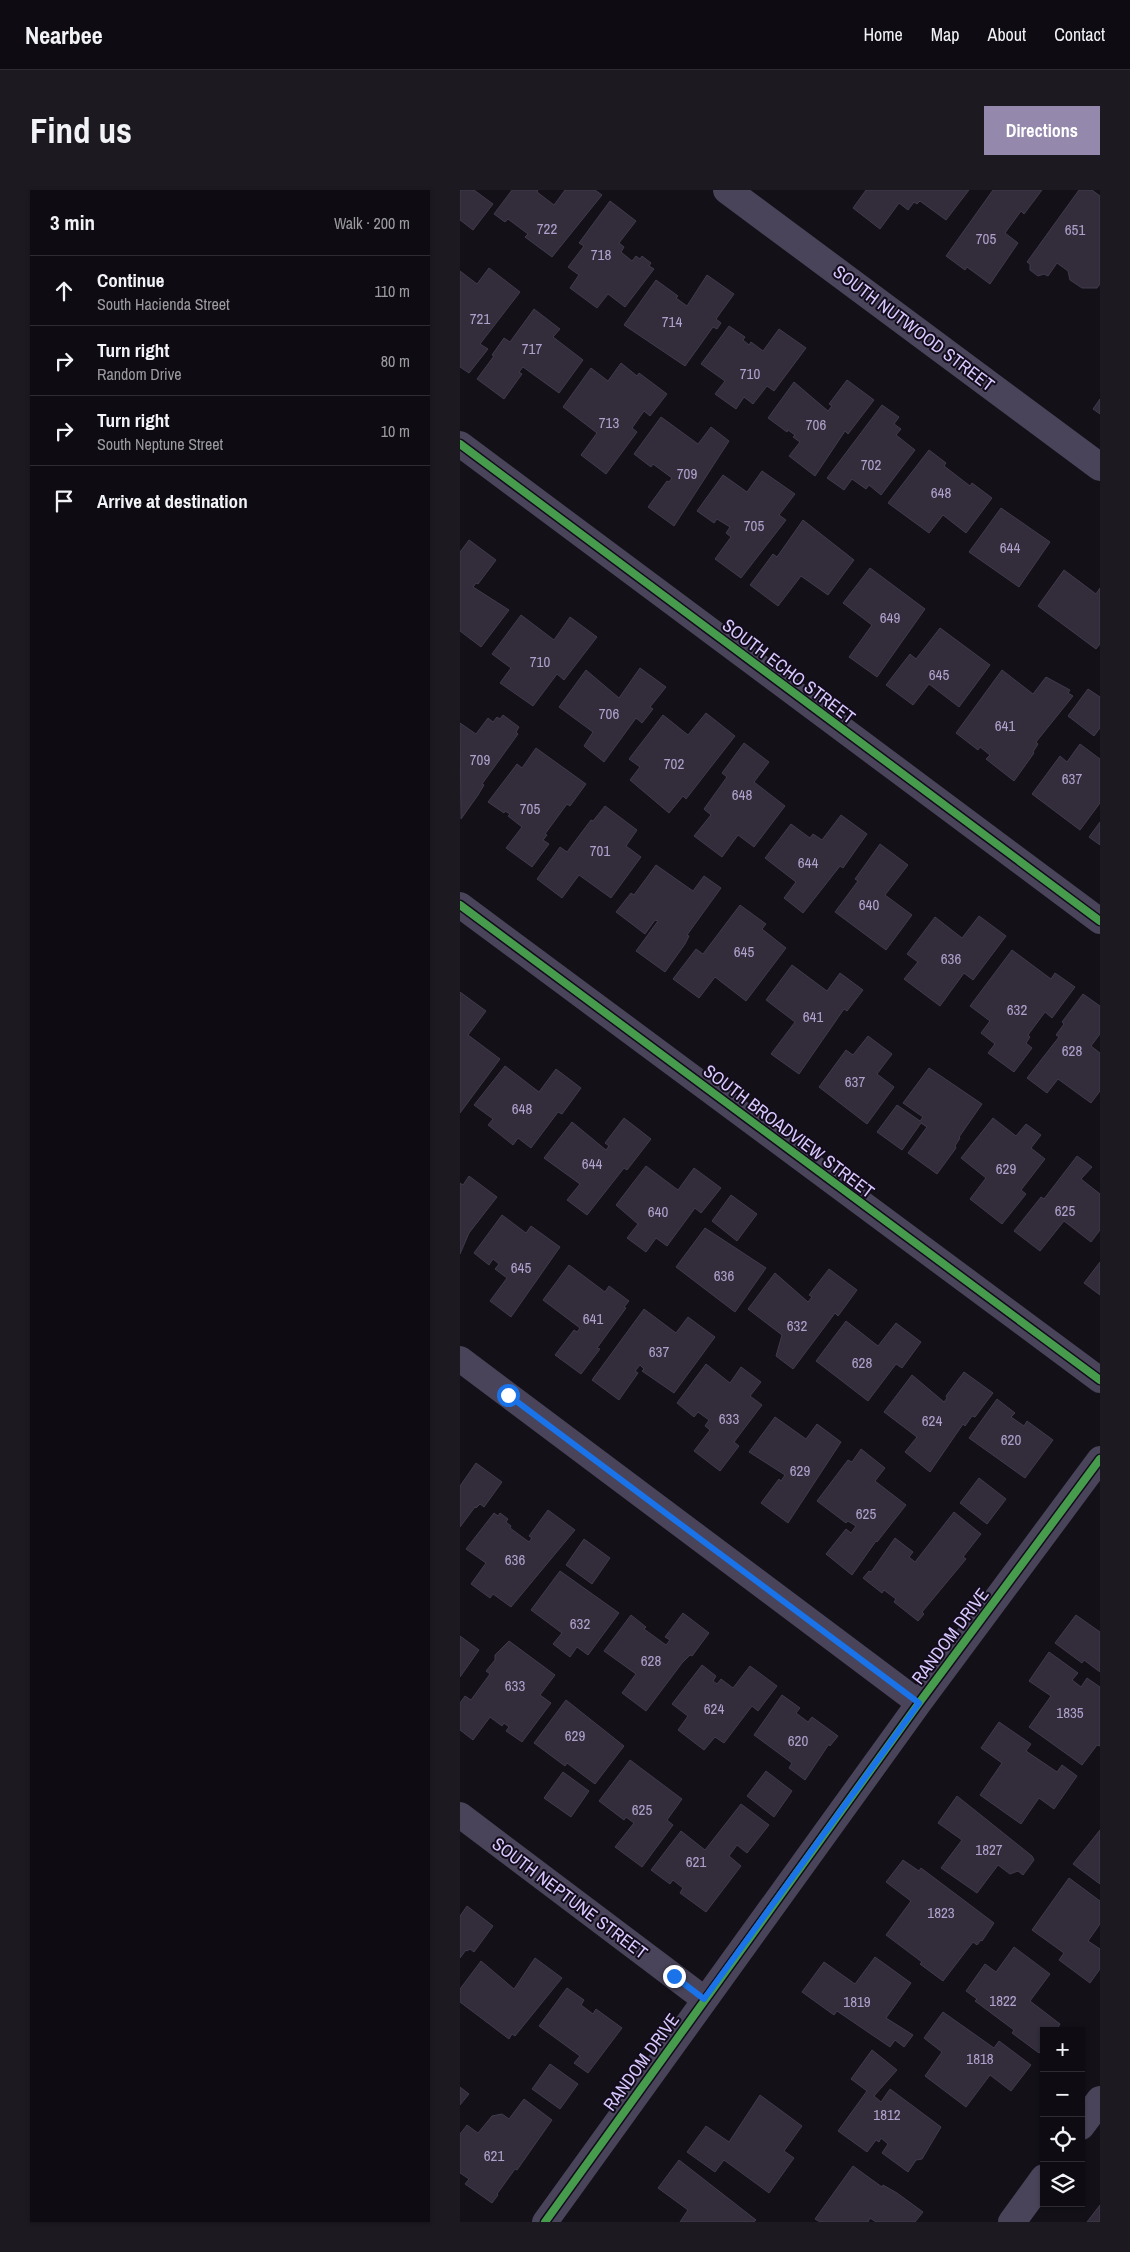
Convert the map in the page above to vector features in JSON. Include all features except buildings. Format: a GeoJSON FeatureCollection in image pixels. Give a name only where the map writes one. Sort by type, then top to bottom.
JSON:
{"type":"FeatureCollection","features":[{"type":"Feature","properties":{"kind":"street","name":"SOUTH NUTWOOD STREET"},"geometry":{"type":"LineString","coordinates":[[727,190],[1100,467]]}},
{"type":"Feature","properties":{"kind":"street","name":"SOUTH ECHO STREET"},"geometry":{"type":"LineString","coordinates":[[460,444],[1100,921]]}},
{"type":"Feature","properties":{"kind":"street","name":"SOUTH BROADVIEW STREET"},"geometry":{"type":"LineString","coordinates":[[460,905],[1100,1380]]}},
{"type":"Feature","properties":{"kind":"street"},"geometry":{"type":"LineString","coordinates":[[460,1359],[919,1703]]}},
{"type":"Feature","properties":{"kind":"street","name":"RANDOM DRIVE"},"geometry":{"type":"LineString","coordinates":[[545,2222],[919,1703],[1100,1460]]}},
{"type":"Feature","properties":{"kind":"street","name":"SOUTH NEPTUNE STREET"},"geometry":{"type":"LineString","coordinates":[[460,1815],[704,1999]]}},
{"type":"Feature","properties":{"kind":"street"},"geometry":{"type":"LineString","coordinates":[[1085,2121],[1100,2100]]}},
{"type":"Feature","properties":{"kind":"street"},"geometry":{"type":"LineString","coordinates":[[1012,2222],[1040,2184]]}},
{"type":"Feature","properties":{"kind":"cycle path"},"geometry":{"type":"LineString","coordinates":[[460,444],[1100,921]]}},
{"type":"Feature","properties":{"kind":"cycle path"},"geometry":{"type":"LineString","coordinates":[[460,905],[1100,1380]]}},
{"type":"Feature","properties":{"kind":"cycle path"},"geometry":{"type":"LineString","coordinates":[[545,2222],[919,1703],[1100,1459]]}},
{"type":"Feature","properties":{"kind":"route"},"geometry":{"type":"LineString","coordinates":[[508,1395],[919,1703],[704,1999],[674,1976]]}}]}
